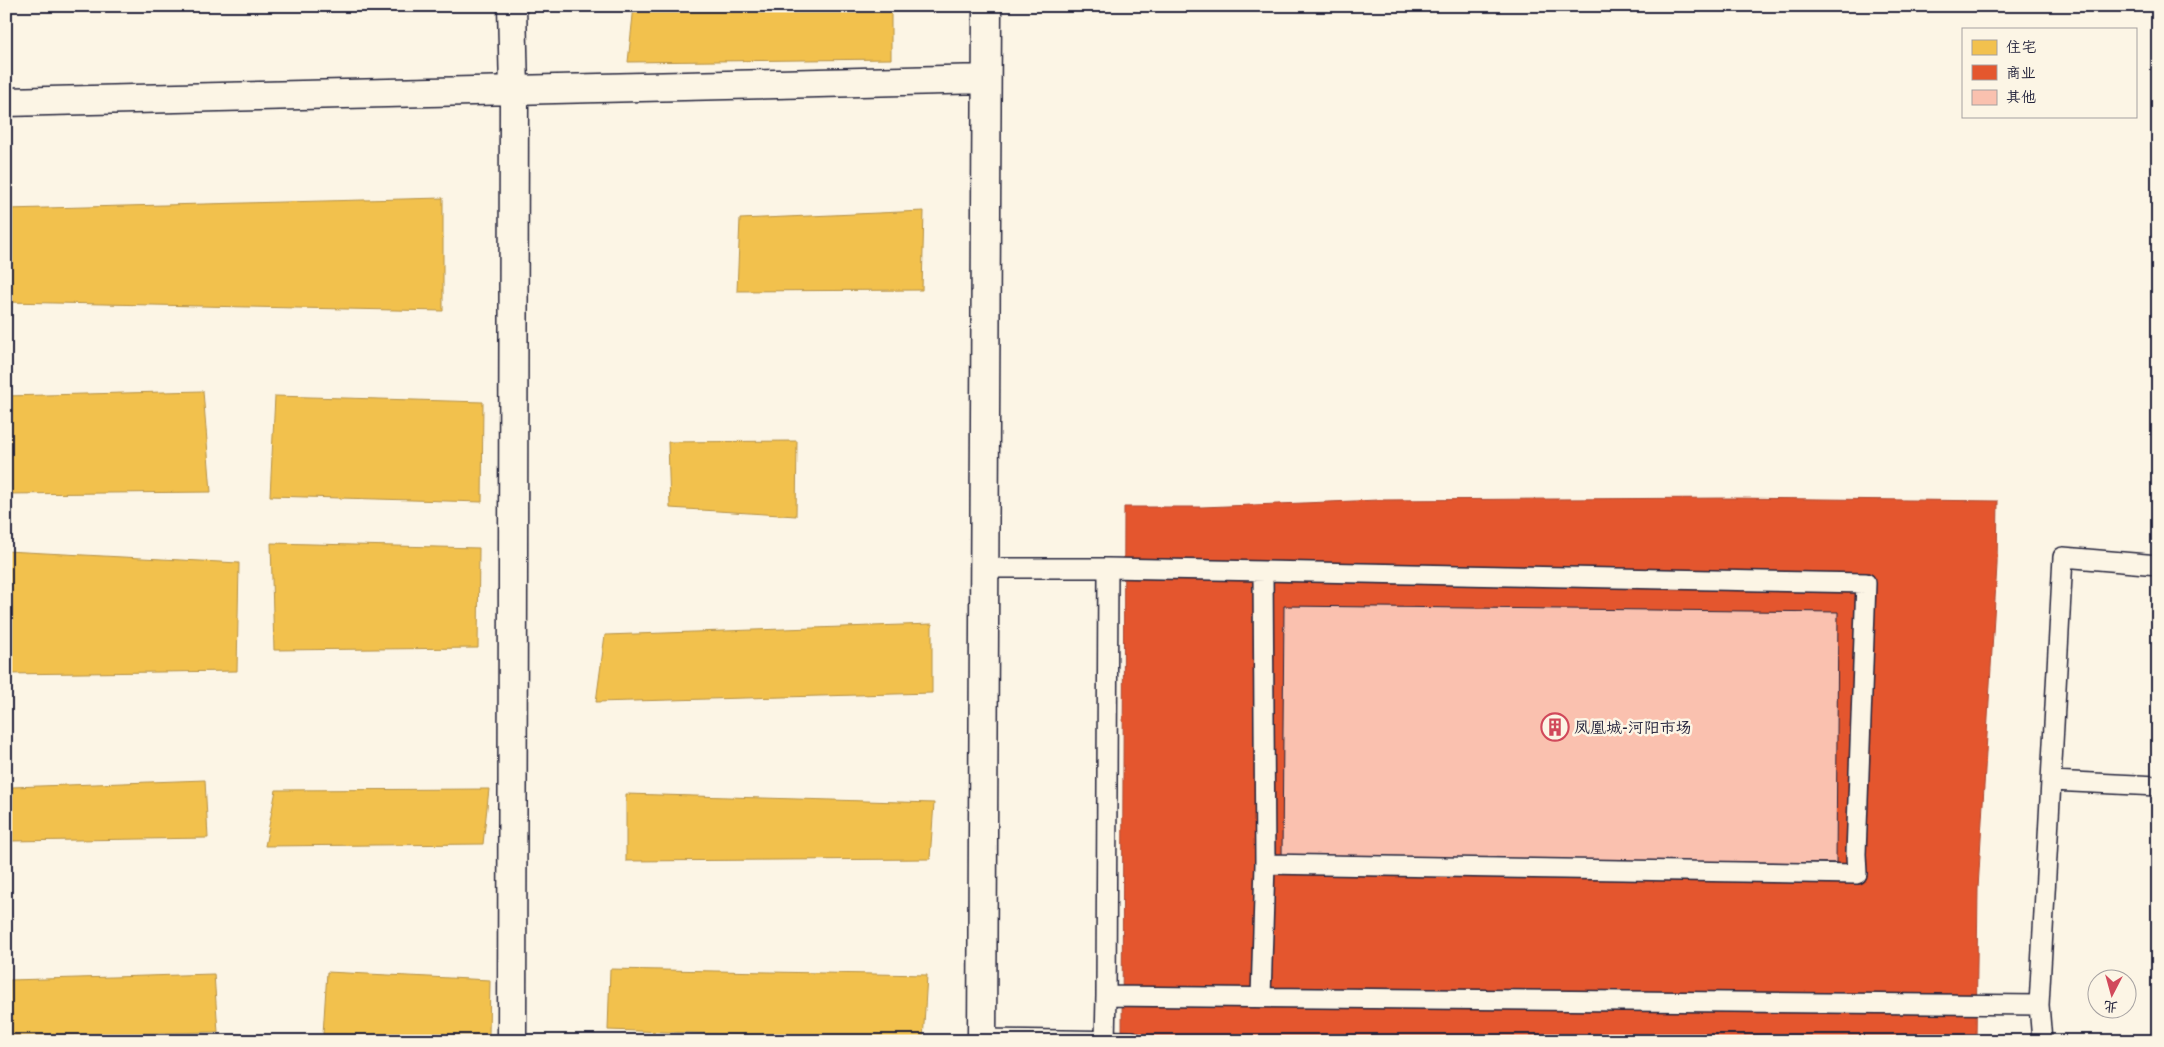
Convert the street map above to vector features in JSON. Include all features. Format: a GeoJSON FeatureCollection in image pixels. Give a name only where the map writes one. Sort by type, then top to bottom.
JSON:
{"type":"FeatureCollection","features":[{"type":"Feature","properties":{"kind":"street"},"geometry":{"type":"LineString","coordinates":[[512,6],[514,90],[512,1041]]}},
{"type":"Feature","properties":{"kind":"street"},"geometry":{"type":"LineString","coordinates":[[982,1040],[987,6]]}},
{"type":"Feature","properties":{"kind":"street"},"geometry":{"type":"LineString","coordinates":[[6,102],[986,79]]}},
{"type":"Feature","properties":{"kind":"lane"},"geometry":{"type":"LineString","coordinates":[[2042,1041],[2039,1005],[2063,557],[2158,565]]}},
{"type":"Feature","properties":{"kind":"lane"},"geometry":{"type":"LineString","coordinates":[[984,568],[1108,568],[1866,583],[1856,854],[1857,874],[1265,864]]}},
{"type":"Feature","properties":{"kind":"lane"},"geometry":{"type":"LineString","coordinates":[[1105,1041],[1108,568]]}},
{"type":"Feature","properties":{"kind":"lane"},"geometry":{"type":"LineString","coordinates":[[1260,997],[1265,864],[1263,571]]}},
{"type":"Feature","properties":{"kind":"lane"},"geometry":{"type":"LineString","coordinates":[[2051,781],[2158,786]]}},
{"type":"Feature","properties":{"kind":"lane"},"geometry":{"type":"LineString","coordinates":[[1106,996],[2039,1005]]}},
{"type":"Feature","properties":{"kind":"lane"},"geometry":{"type":"LineString","coordinates":[[982,1040],[1132,1041]]}},
{"type":"Feature","properties":{"kind":"building: 住宅"},"geometry":{"type":"Polygon","coordinates":[[[634,6],[891,6],[891,59],[628,62],[634,6]]]}},
{"type":"Feature","properties":{"kind":"building: 住宅"},"geometry":{"type":"Polygon","coordinates":[[[443,198],[443,311],[6,302],[6,209],[443,198]]]}},
{"type":"Feature","properties":{"kind":"building: 住宅"},"geometry":{"type":"Polygon","coordinates":[[[924,211],[922,290],[737,291],[740,219],[924,211]]]}},
{"type":"Feature","properties":{"kind":"building: 住宅"},"geometry":{"type":"Polygon","coordinates":[[[203,391],[211,492],[6,494],[6,396],[203,391]]]}},
{"type":"Feature","properties":{"kind":"building: 住宅"},"geometry":{"type":"Polygon","coordinates":[[[275,396],[483,402],[482,502],[270,496],[275,396]]]}},
{"type":"Feature","properties":{"kind":"building: 住宅"},"geometry":{"type":"Polygon","coordinates":[[[797,441],[796,516],[670,508],[668,442],[797,441]]]}},
{"type":"Feature","properties":{"kind":"building: 住宅"},"geometry":{"type":"Polygon","coordinates":[[[271,543],[479,548],[478,648],[274,650],[271,543]]]}},
{"type":"Feature","properties":{"kind":"building: 住宅"},"geometry":{"type":"Polygon","coordinates":[[[6,551],[239,563],[237,671],[6,674],[6,551]]]}},
{"type":"Feature","properties":{"kind":"building: 住宅"},"geometry":{"type":"Polygon","coordinates":[[[932,624],[932,693],[596,702],[605,635],[932,624]]]}},
{"type":"Feature","properties":{"kind":"building: 住宅"},"geometry":{"type":"Polygon","coordinates":[[[205,780],[208,838],[11,841],[12,787],[205,780]]]}},
{"type":"Feature","properties":{"kind":"building: 住宅"},"geometry":{"type":"Polygon","coordinates":[[[489,789],[483,844],[265,846],[276,790],[489,789]]]}},
{"type":"Feature","properties":{"kind":"building: 住宅"},"geometry":{"type":"Polygon","coordinates":[[[626,794],[934,803],[930,859],[626,861],[626,794]]]}},
{"type":"Feature","properties":{"kind":"building: 住宅"},"geometry":{"type":"Polygon","coordinates":[[[610,969],[927,975],[923,1041],[608,1030],[610,969]]]}},
{"type":"Feature","properties":{"kind":"building: 住宅"},"geometry":{"type":"Polygon","coordinates":[[[327,972],[490,980],[489,1035],[323,1034],[327,972]]]}},
{"type":"Feature","properties":{"kind":"building: 住宅"},"geometry":{"type":"Polygon","coordinates":[[[214,974],[218,1032],[7,1036],[10,980],[214,974]]]}},
{"type":"Feature","properties":{"kind":"building: 商业","name":"凤凰城-河阳市场"},"geometry":{"type":"Polygon","coordinates":[[[1731,498],[1998,501],[1997,565],[1978,889],[1976,1041],[1122,1041],[1124,507],[1202,507],[1379,500],[1731,498]]]}},
{"type":"Feature","properties":{"kind":"building: 其他"},"geometry":{"type":"Polygon","coordinates":[[[1284,606],[1838,612],[1836,863],[1282,857],[1284,606]]]}},
{"type":"Feature","properties":{"kind":"place","name":"凤凰城-河阳市场"},"geometry":{"type":"Point","coordinates":[1555,727]}}]}
